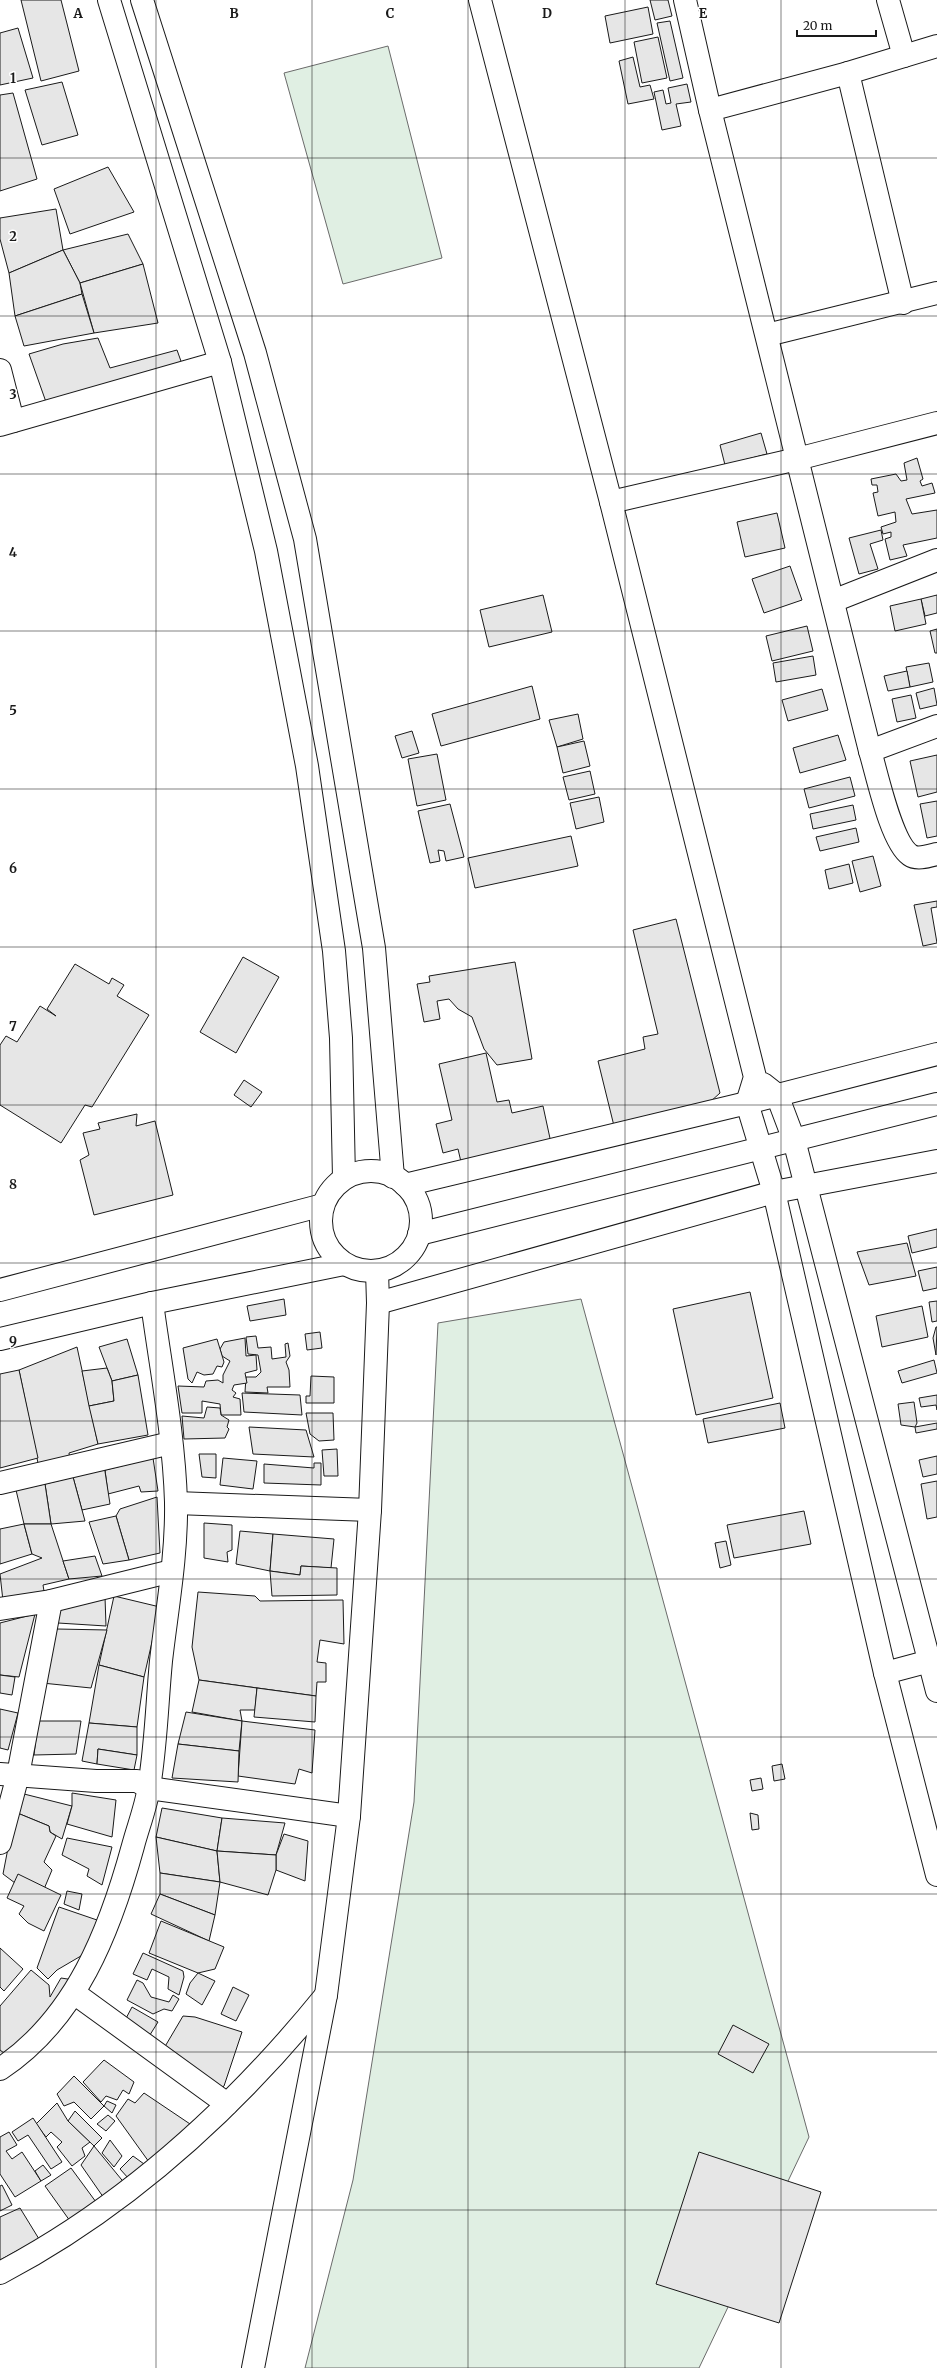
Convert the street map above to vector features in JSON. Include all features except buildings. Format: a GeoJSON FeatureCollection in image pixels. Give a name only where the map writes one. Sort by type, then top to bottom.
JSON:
{"type":"FeatureCollection","features":[{"type":"Feature","properties":{"kind":"street"},"geometry":{"type":"LineString","coordinates":[[109,0],[220,362],[266,551],[307,766],[334,952],[341,1038],[344,1178]]}},
{"type":"Feature","properties":{"kind":"street"},"geometry":{"type":"LineString","coordinates":[[142,0],[255,354],[305,539],[374,948],[399,1181]]}},
{"type":"Feature","properties":{"kind":"street"},"geometry":{"type":"LineString","coordinates":[[480,0],[611,502],[755,1077],[747,1103],[762,1148],[774,1192],[886,1673],[937,1876]]}},
{"type":"Feature","properties":{"kind":"street"},"geometry":{"type":"LineString","coordinates":[[685,0],[710,110],[870,751],[895,833],[901,847],[911,856],[925,857],[937,854]]}},
{"type":"Feature","properties":{"kind":"street"},"geometry":{"type":"LineString","coordinates":[[888,0],[904,56]]}},
{"type":"Feature","properties":{"kind":"street"},"geometry":{"type":"LineString","coordinates":[[710,110],[848,73],[937,46]]}},
{"type":"Feature","properties":{"kind":"street"},"geometry":{"type":"LineString","coordinates":[[848,73],[903,303]]}},
{"type":"Feature","properties":{"kind":"street"},"geometry":{"type":"LineString","coordinates":[[767,334],[903,303],[937,293]]}},
{"type":"Feature","properties":{"kind":"street"},"geometry":{"type":"LineString","coordinates":[[0,370],[7,423],[220,362]]}},
{"type":"Feature","properties":{"kind":"street"},"geometry":{"type":"LineString","coordinates":[[611,502],[797,459],[937,423]]}},
{"type":"Feature","properties":{"kind":"street"},"geometry":{"type":"LineString","coordinates":[[833,601],[937,560]]}},
{"type":"Feature","properties":{"kind":"street"},"geometry":{"type":"LineString","coordinates":[[870,751],[937,726]]}},
{"type":"Feature","properties":{"kind":"street"},"geometry":{"type":"LineString","coordinates":[[399,1181],[747,1103],[937,1054]]}},
{"type":"Feature","properties":{"kind":"street"},"geometry":{"type":"LineString","coordinates":[[755,1077],[777,1095],[794,1140],[933,1660],[937,1691]]}},
{"type":"Feature","properties":{"kind":"street"},"geometry":{"type":"LineString","coordinates":[[419,1234],[937,1104]]}},
{"type":"Feature","properties":{"kind":"street"},"geometry":{"type":"LineString","coordinates":[[378,1303],[774,1192],[937,1161]]}},
{"type":"Feature","properties":{"kind":"street"},"geometry":{"type":"LineString","coordinates":[[360,1172],[377,1172],[399,1181],[414,1196],[419,1208],[421,1221],[419,1234],[413,1248],[404,1259],[391,1267],[377,1271],[360,1270],[344,1264],[332,1253],[324,1238],[320,1222],[323,1205],[335,1186],[344,1178],[360,1172]]}},
{"type":"Feature","properties":{"kind":"street"},"geometry":{"type":"LineString","coordinates":[[0,1290],[323,1205]]}},
{"type":"Feature","properties":{"kind":"street"},"geometry":{"type":"LineString","coordinates":[[0,1339],[152,1303],[344,1264]]}},
{"type":"Feature","properties":{"kind":"street"},"geometry":{"type":"LineString","coordinates":[[253,2368],[326,1995],[349,1816],[370,1510],[378,1303],[377,1271]]}},
{"type":"Feature","properties":{"kind":"street"},"geometry":{"type":"LineString","coordinates":[[0,2069],[20,2056],[56,2018],[74,1993],[104,1933],[118,1898],[149,1788],[172,1571],[176,1503],[171,1443],[152,1303]]}},
{"type":"Feature","properties":{"kind":"street"},"geometry":{"type":"LineString","coordinates":[[0,1483],[171,1443]]}},
{"type":"Feature","properties":{"kind":"street"},"geometry":{"type":"LineString","coordinates":[[176,1503],[370,1510]]}},
{"type":"Feature","properties":{"kind":"street"},"geometry":{"type":"LineString","coordinates":[[0,1609],[51,1601],[172,1571]]}},
{"type":"Feature","properties":{"kind":"street"},"geometry":{"type":"LineString","coordinates":[[0,1843],[9,1774],[51,1601]]}},
{"type":"Feature","properties":{"kind":"street"},"geometry":{"type":"LineString","coordinates":[[886,1673],[933,1660]]}},
{"type":"Feature","properties":{"kind":"street"},"geometry":{"type":"LineString","coordinates":[[9,1774],[96,1781],[137,1781],[149,1788],[349,1816]]}},
{"type":"Feature","properties":{"kind":"street"},"geometry":{"type":"LineString","coordinates":[[74,1993],[227,2104]]}},
{"type":"Feature","properties":{"kind":"street"},"geometry":{"type":"LineString","coordinates":[[0,2274],[61,2238],[118,2199],[201,2130],[274,2057],[326,1995]]}},
{"type":"Feature","properties":{"kind":"green space"},"geometry":{"type":"Polygon","coordinates":[[[388,46],[442,258],[343,284],[284,73],[388,46]]]}},
{"type":"Feature","properties":{"kind":"green space"},"geometry":{"type":"Polygon","coordinates":[[[581,1299],[809,2137],[699,2368],[305,2368],[353,2180],[414,1802],[438,1323],[581,1299]]]}}]}
